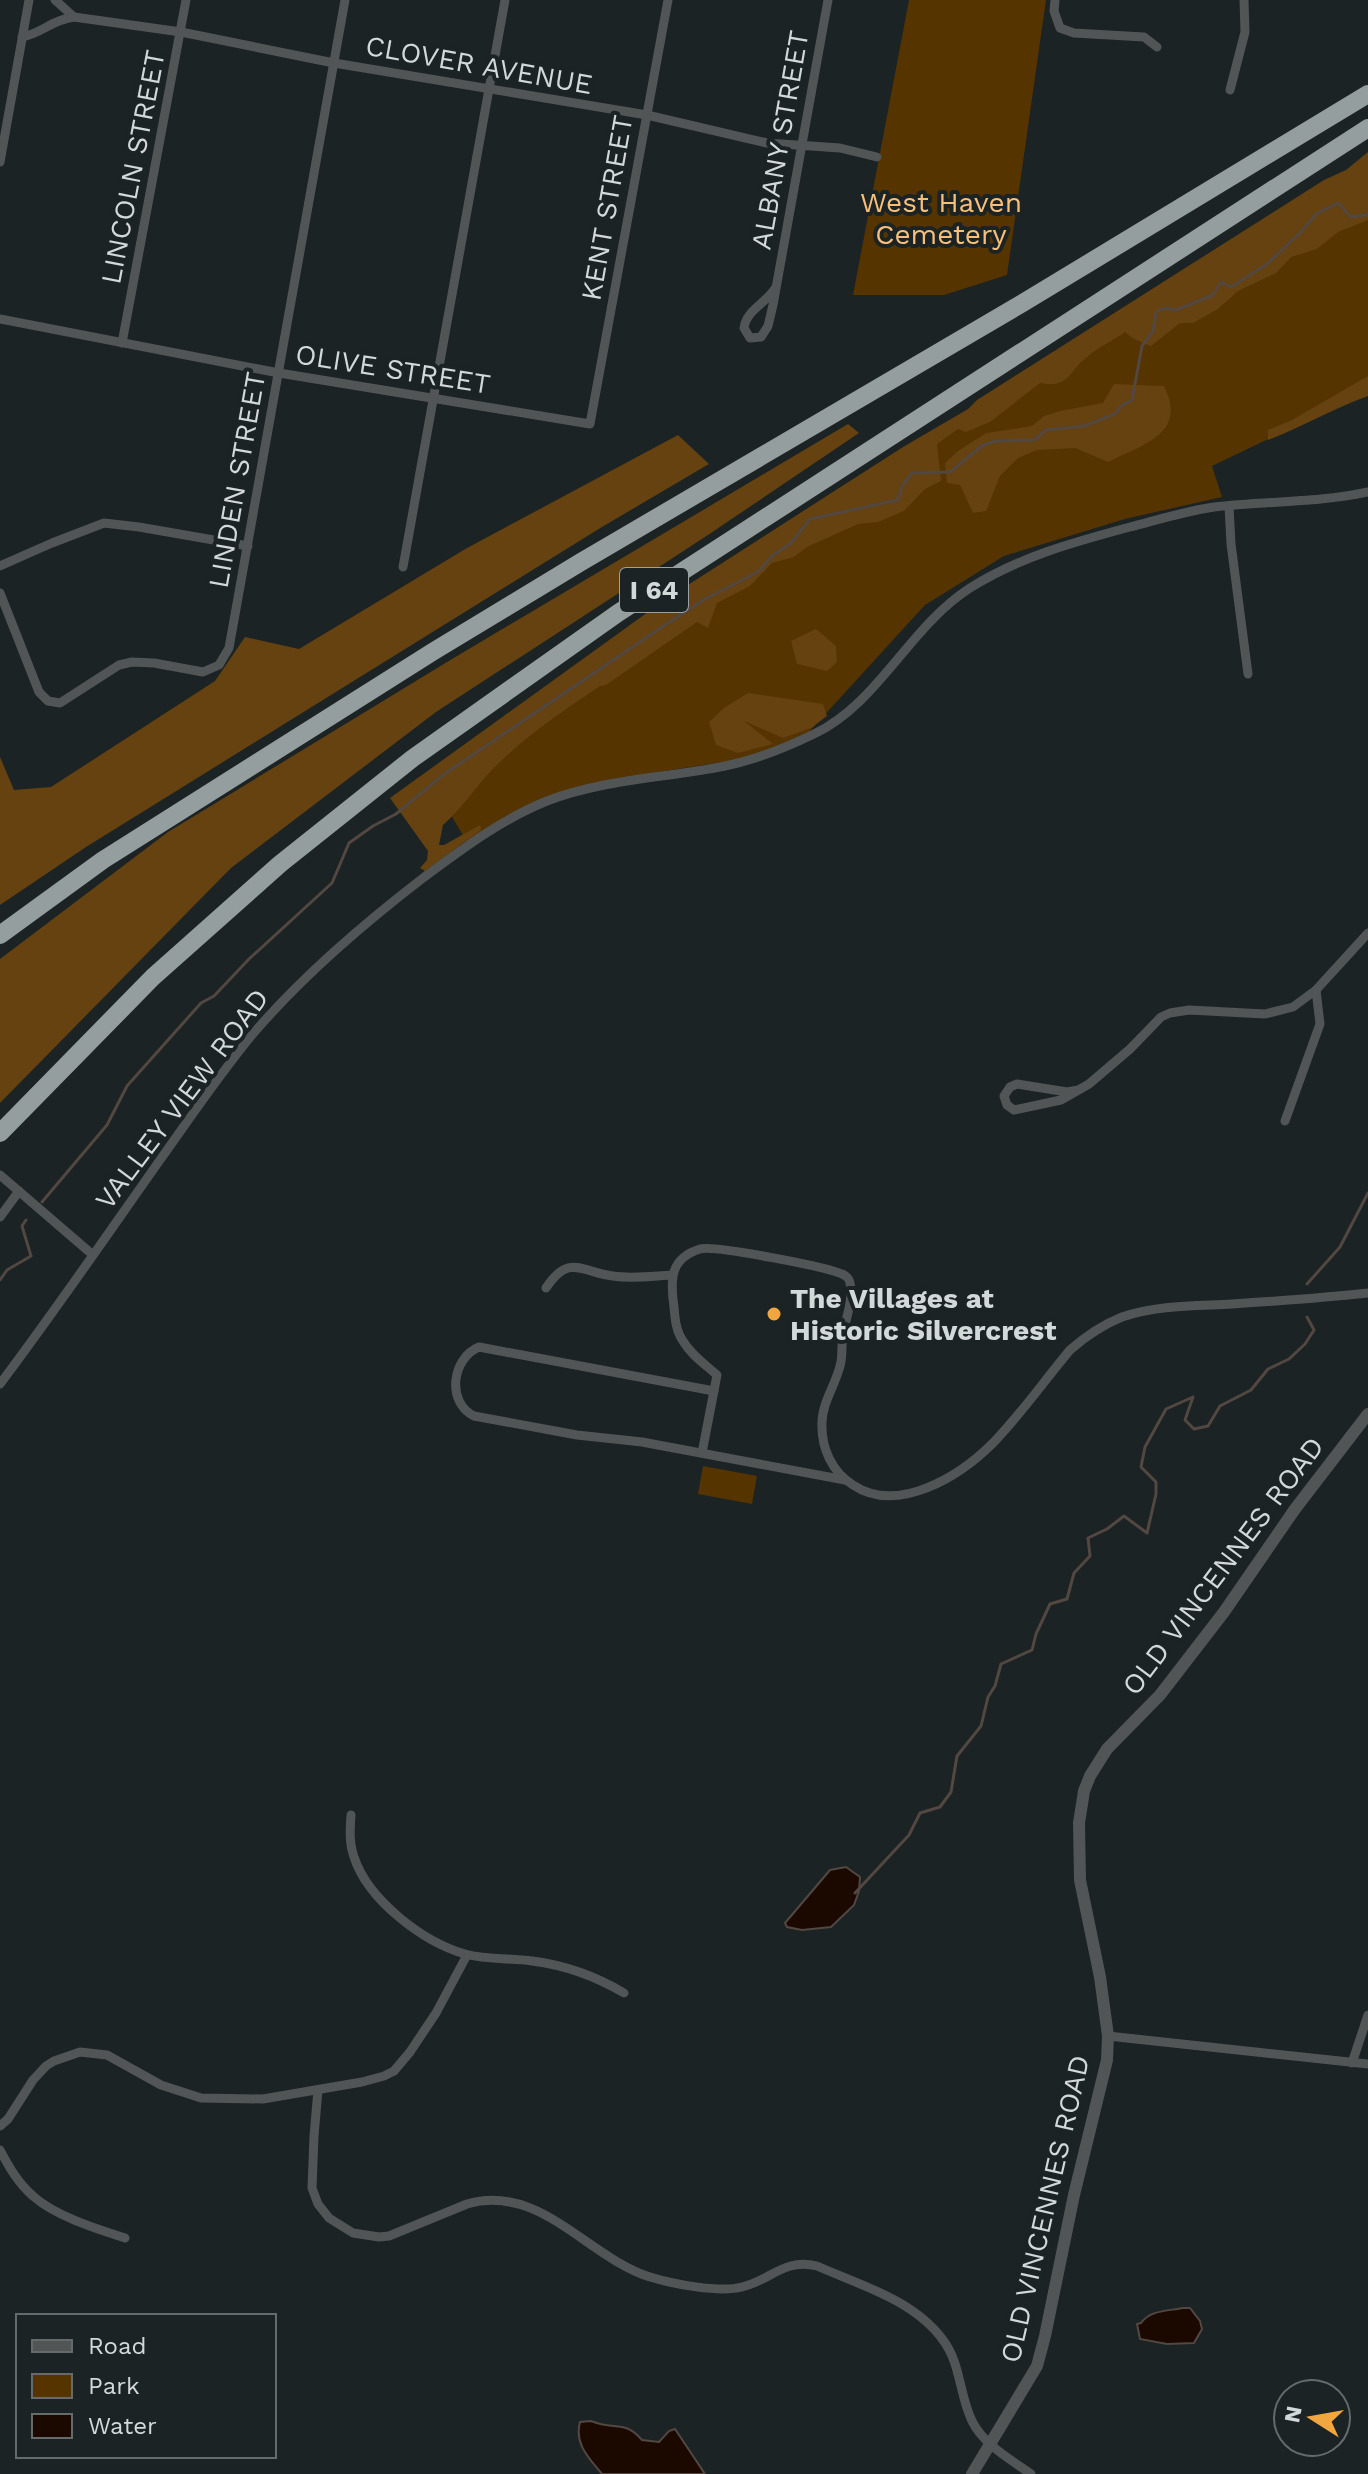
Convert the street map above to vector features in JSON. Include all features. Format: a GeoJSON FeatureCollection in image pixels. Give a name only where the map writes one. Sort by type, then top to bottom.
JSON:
{"type":"FeatureCollection","features":[{"type":"Feature","properties":{"kind":"highway","name":"I 64"},"geometry":{"type":"LineString","coordinates":[[0,935],[115,852],[434,651],[1021,304],[1368,94]]}},
{"type":"Feature","properties":{"kind":"highway","name":"I 64"},"geometry":{"type":"LineString","coordinates":[[1,1132],[153,977],[248,892],[379,783],[480,708],[723,544],[1368,128]]}},
{"type":"Feature","properties":{"kind":"street"},"geometry":{"type":"LineString","coordinates":[[0,162],[29,0]]}},
{"type":"Feature","properties":{"kind":"street"},"geometry":{"type":"LineString","coordinates":[[55,0],[74,17]]}},
{"type":"Feature","properties":{"kind":"street","name":"LINCOLN STREET"},"geometry":{"type":"LineString","coordinates":[[122,343],[186,0]]}},
{"type":"Feature","properties":{"kind":"street","name":"LINDEN STREET"},"geometry":{"type":"LineString","coordinates":[[0,593],[39,692],[48,701],[60,703],[119,665],[132,662],[203,672],[219,665],[229,648],[345,0]]}},
{"type":"Feature","properties":{"kind":"street"},"geometry":{"type":"LineString","coordinates":[[403,567],[505,0]]}},
{"type":"Feature","properties":{"kind":"street","name":"KENT STREET"},"geometry":{"type":"LineString","coordinates":[[590,424],[668,0]]}},
{"type":"Feature","properties":{"kind":"street","name":"ALBANY STREET"},"geometry":{"type":"LineString","coordinates":[[776,287],[745,320],[744,328],[750,338],[761,337],[766,330],[776,287],[828,0]]}},
{"type":"Feature","properties":{"kind":"street"},"geometry":{"type":"LineString","coordinates":[[1055,0],[1054,11],[1060,28],[1074,33],[1144,37],[1157,47]]}},
{"type":"Feature","properties":{"kind":"street"},"geometry":{"type":"LineString","coordinates":[[1230,90],[1245,32],[1244,0]]}},
{"type":"Feature","properties":{"kind":"street"},"geometry":{"type":"LineString","coordinates":[[22,37],[33,35],[57,20],[74,17]]}},
{"type":"Feature","properties":{"kind":"street","name":"CLOVER AVENUE"},"geometry":{"type":"LineString","coordinates":[[74,17],[181,32],[334,63],[647,115],[767,143],[840,148],[877,157]]}},
{"type":"Feature","properties":{"kind":"street","name":"OLIVE STREET"},"geometry":{"type":"LineString","coordinates":[[0,319],[279,373],[590,424]]}},
{"type":"Feature","properties":{"kind":"street","name":"VALLEY VIEW ROAD"},"geometry":{"type":"LineString","coordinates":[[0,1384],[212,1087],[255,1032],[314,970],[353,935],[473,841],[546,801],[613,783],[727,766],[818,732],[846,713],[870,690],[935,615],[961,594],[1003,569],[1085,539],[1196,510],[1334,498],[1368,492]]}},
{"type":"Feature","properties":{"kind":"street"},"geometry":{"type":"LineString","coordinates":[[1229,506],[1248,674]]}},
{"type":"Feature","properties":{"kind":"street"},"geometry":{"type":"LineString","coordinates":[[0,566],[104,523],[248,546]]}},
{"type":"Feature","properties":{"kind":"street"},"geometry":{"type":"LineString","coordinates":[[1078,1090],[1067,1092],[1017,1084],[1009,1089],[1005,1099],[1008,1108],[1017,1110],[1061,1100],[1089,1084],[1161,1017],[1170,1013],[1189,1010],[1242,1014],[1276,1012],[1293,1007],[1316,990],[1368,933]]}},
{"type":"Feature","properties":{"kind":"street"},"geometry":{"type":"LineString","coordinates":[[1285,1121],[1320,1024],[1316,990]]}},
{"type":"Feature","properties":{"kind":"street"},"geometry":{"type":"LineString","coordinates":[[0,1175],[93,1255]]}},
{"type":"Feature","properties":{"kind":"street"},"geometry":{"type":"LineString","coordinates":[[0,1217],[19,1191]]}},
{"type":"Feature","properties":{"kind":"street"},"geometry":{"type":"LineString","coordinates":[[702,1453],[717,1375],[679,1336],[672,1275],[678,1261],[705,1248],[822,1268],[845,1275],[850,1283],[841,1360],[822,1415],[827,1455],[845,1480]]}},
{"type":"Feature","properties":{"kind":"street"},"geometry":{"type":"LineString","coordinates":[[546,1288],[554,1276],[569,1267],[583,1267],[617,1277],[672,1275]]}},
{"type":"Feature","properties":{"kind":"street"},"geometry":{"type":"LineString","coordinates":[[714,1391],[479,1347],[470,1351],[459,1366],[456,1398],[466,1412],[474,1416],[702,1453],[845,1480],[872,1494],[898,1495],[926,1488],[953,1474],[993,1443],[1070,1350],[1099,1328],[1126,1316],[1168,1308],[1308,1300],[1368,1293]]}},
{"type":"Feature","properties":{"kind":"street","name":"OLD VINCENNES ROAD"},"geometry":{"type":"LineString","coordinates":[[972,2474],[1030,2379],[1041,2351],[1107,2060],[1108,2036],[1100,1977],[1080,1880],[1079,1823],[1084,1791],[1107,1749],[1160,1695],[1368,1414]]}},
{"type":"Feature","properties":{"kind":"street"},"geometry":{"type":"LineString","coordinates":[[351,1815],[350,1840],[354,1859],[380,1900],[404,1922],[467,1955],[532,1961],[574,1971],[624,1993]]}},
{"type":"Feature","properties":{"kind":"street"},"geometry":{"type":"LineString","coordinates":[[0,2126],[46,2066],[80,2052],[107,2055],[161,2085],[201,2098],[263,2099],[362,2082],[394,2071],[436,2013],[467,1955]]}},
{"type":"Feature","properties":{"kind":"street"},"geometry":{"type":"LineString","coordinates":[[1352,2063],[1368,2015]]}},
{"type":"Feature","properties":{"kind":"street"},"geometry":{"type":"LineString","coordinates":[[1108,2036],[1368,2064]]}},
{"type":"Feature","properties":{"kind":"street"},"geometry":{"type":"LineString","coordinates":[[318,2090],[312,2188],[323,2212],[345,2229],[362,2236],[389,2236],[467,2204],[502,2200],[536,2210],[635,2271],[659,2279],[729,2290],[748,2285],[786,2266],[807,2263],[817,2266],[902,2304],[929,2323],[948,2347],[960,2376],[972,2421],[990,2444],[1031,2474]]}},
{"type":"Feature","properties":{"kind":"street"},"geometry":{"type":"LineString","coordinates":[[0,2150],[16,2177],[34,2198],[68,2216],[125,2238]]}},
{"type":"Feature","properties":{"kind":"green space","name":"West Haven Cemetery"},"geometry":{"type":"Polygon","coordinates":[[[909,0],[1046,0],[1007,275],[944,295],[853,295],[909,0]]]}},
{"type":"Feature","properties":{"kind":"green space"},"geometry":{"type":"Polygon","coordinates":[[[1368,168],[1368,391],[1212,466],[1222,497],[1125,519],[1004,556],[925,605],[809,732],[769,750],[736,760],[573,789],[467,842],[429,778],[753,558],[1368,168]]]}},
{"type":"Feature","properties":{"kind":"green space"},"geometry":{"type":"Polygon","coordinates":[[[703,1466],[757,1476],[752,1504],[698,1494],[703,1466]]]}},
{"type":"Feature","properties":{"kind":"shaded area"},"geometry":{"type":"Polygon","coordinates":[[[1368,152],[1368,220],[1338,232],[1317,249],[1291,257],[1276,273],[1238,291],[1218,309],[1193,323],[1180,323],[1151,346],[1125,332],[1091,353],[1063,381],[1057,384],[1040,383],[990,422],[966,432],[958,429],[937,444],[941,481],[925,489],[904,511],[878,522],[858,524],[807,547],[794,557],[772,563],[750,586],[717,603],[708,628],[697,622],[524,740],[493,769],[443,825],[439,845],[480,825],[481,830],[425,871],[420,868],[427,860],[428,851],[390,798],[666,599],[1324,180],[1346,170],[1368,152]]]}},
{"type":"Feature","properties":{"kind":"shaded area"},"geometry":{"type":"Polygon","coordinates":[[[1368,376],[1368,396],[1268,440],[1268,430],[1292,420],[1368,376]]]}},
{"type":"Feature","properties":{"kind":"shaded area"},"geometry":{"type":"Polygon","coordinates":[[[1114,384],[1164,386],[1170,402],[1170,416],[1166,426],[1147,443],[1108,462],[1075,448],[1037,450],[1018,458],[1000,476],[986,511],[973,513],[960,485],[947,483],[945,463],[986,433],[1032,426],[1044,416],[1103,403],[1114,384]]]}},
{"type":"Feature","properties":{"kind":"shaded area"},"geometry":{"type":"Polygon","coordinates":[[[848,424],[859,433],[436,712],[231,868],[0,1103],[0,959],[168,832],[848,424]]]}},
{"type":"Feature","properties":{"kind":"shaded area"},"geometry":{"type":"Polygon","coordinates":[[[678,435],[709,464],[86,847],[0,905],[0,757],[14,790],[51,787],[215,681],[245,637],[299,649],[467,548],[678,435]]]}},
{"type":"Feature","properties":{"kind":"shaded area"},"geometry":{"type":"Polygon","coordinates":[[[816,629],[836,646],[837,662],[827,671],[797,664],[791,641],[816,629]]]}},
{"type":"Feature","properties":{"kind":"shaded area"},"geometry":{"type":"Polygon","coordinates":[[[748,693],[823,704],[827,716],[811,728],[783,738],[744,721],[773,744],[738,753],[716,745],[709,722],[748,693]]]}},
{"type":"Feature","properties":{"kind":"water"},"geometry":{"type":"Polygon","coordinates":[[[846,1867],[860,1877],[854,1905],[831,1927],[802,1930],[787,1927],[785,1923],[830,1870],[846,1867]]]}},
{"type":"Feature","properties":{"kind":"water"},"geometry":{"type":"Polygon","coordinates":[[[1190,2308],[1200,2321],[1202,2329],[1194,2343],[1167,2344],[1140,2339],[1137,2324],[1154,2313],[1190,2308]]]}},
{"type":"Feature","properties":{"kind":"water"},"geometry":{"type":"Polygon","coordinates":[[[580,2422],[624,2427],[642,2440],[659,2442],[675,2429],[705,2474],[602,2474],[584,2450],[579,2437],[580,2422]]]}},
{"type":"Feature","properties":{"kind":"waterway"},"geometry":{"type":"LineString","coordinates":[[42,1202],[107,1125],[127,1086],[201,1003],[214,996],[249,959],[332,883],[349,843],[396,814],[443,775],[662,627],[705,599],[758,572],[772,556],[791,543],[810,519],[898,500],[902,486],[912,473],[950,472],[983,445],[996,441],[1034,440],[1046,430],[1084,426],[1115,414],[1132,400],[1142,346],[1153,331],[1156,312],[1165,308],[1176,310],[1213,295],[1221,282],[1231,287],[1267,264],[1316,214],[1338,203],[1351,217],[1368,213]]}},
{"type":"Feature","properties":{"kind":"waterway"},"geometry":{"type":"LineString","coordinates":[[1307,1284],[1340,1247],[1368,1193]]}},
{"type":"Feature","properties":{"kind":"waterway"},"geometry":{"type":"LineString","coordinates":[[0,1280],[7,1270],[31,1256],[22,1226],[26,1220]]}},
{"type":"Feature","properties":{"kind":"waterway"},"geometry":{"type":"LineString","coordinates":[[855,1893],[909,1835],[920,1813],[940,1807],[951,1792],[957,1756],[981,1726],[1001,1664],[1032,1650],[1050,1604],[1067,1599],[1074,1573],[1090,1556],[1088,1538],[1124,1516],[1147,1533],[1156,1482],[1141,1467],[1145,1447],[1166,1409],[1193,1397],[1185,1420],[1194,1429],[1208,1426],[1220,1406],[1251,1390],[1268,1369],[1289,1359],[1305,1344],[1314,1330],[1307,1317]]}},
{"type":"Feature","properties":{"kind":"place","name":"The Villages at Historic Silvercrest"},"geometry":{"type":"Point","coordinates":[774,1314]}}]}
